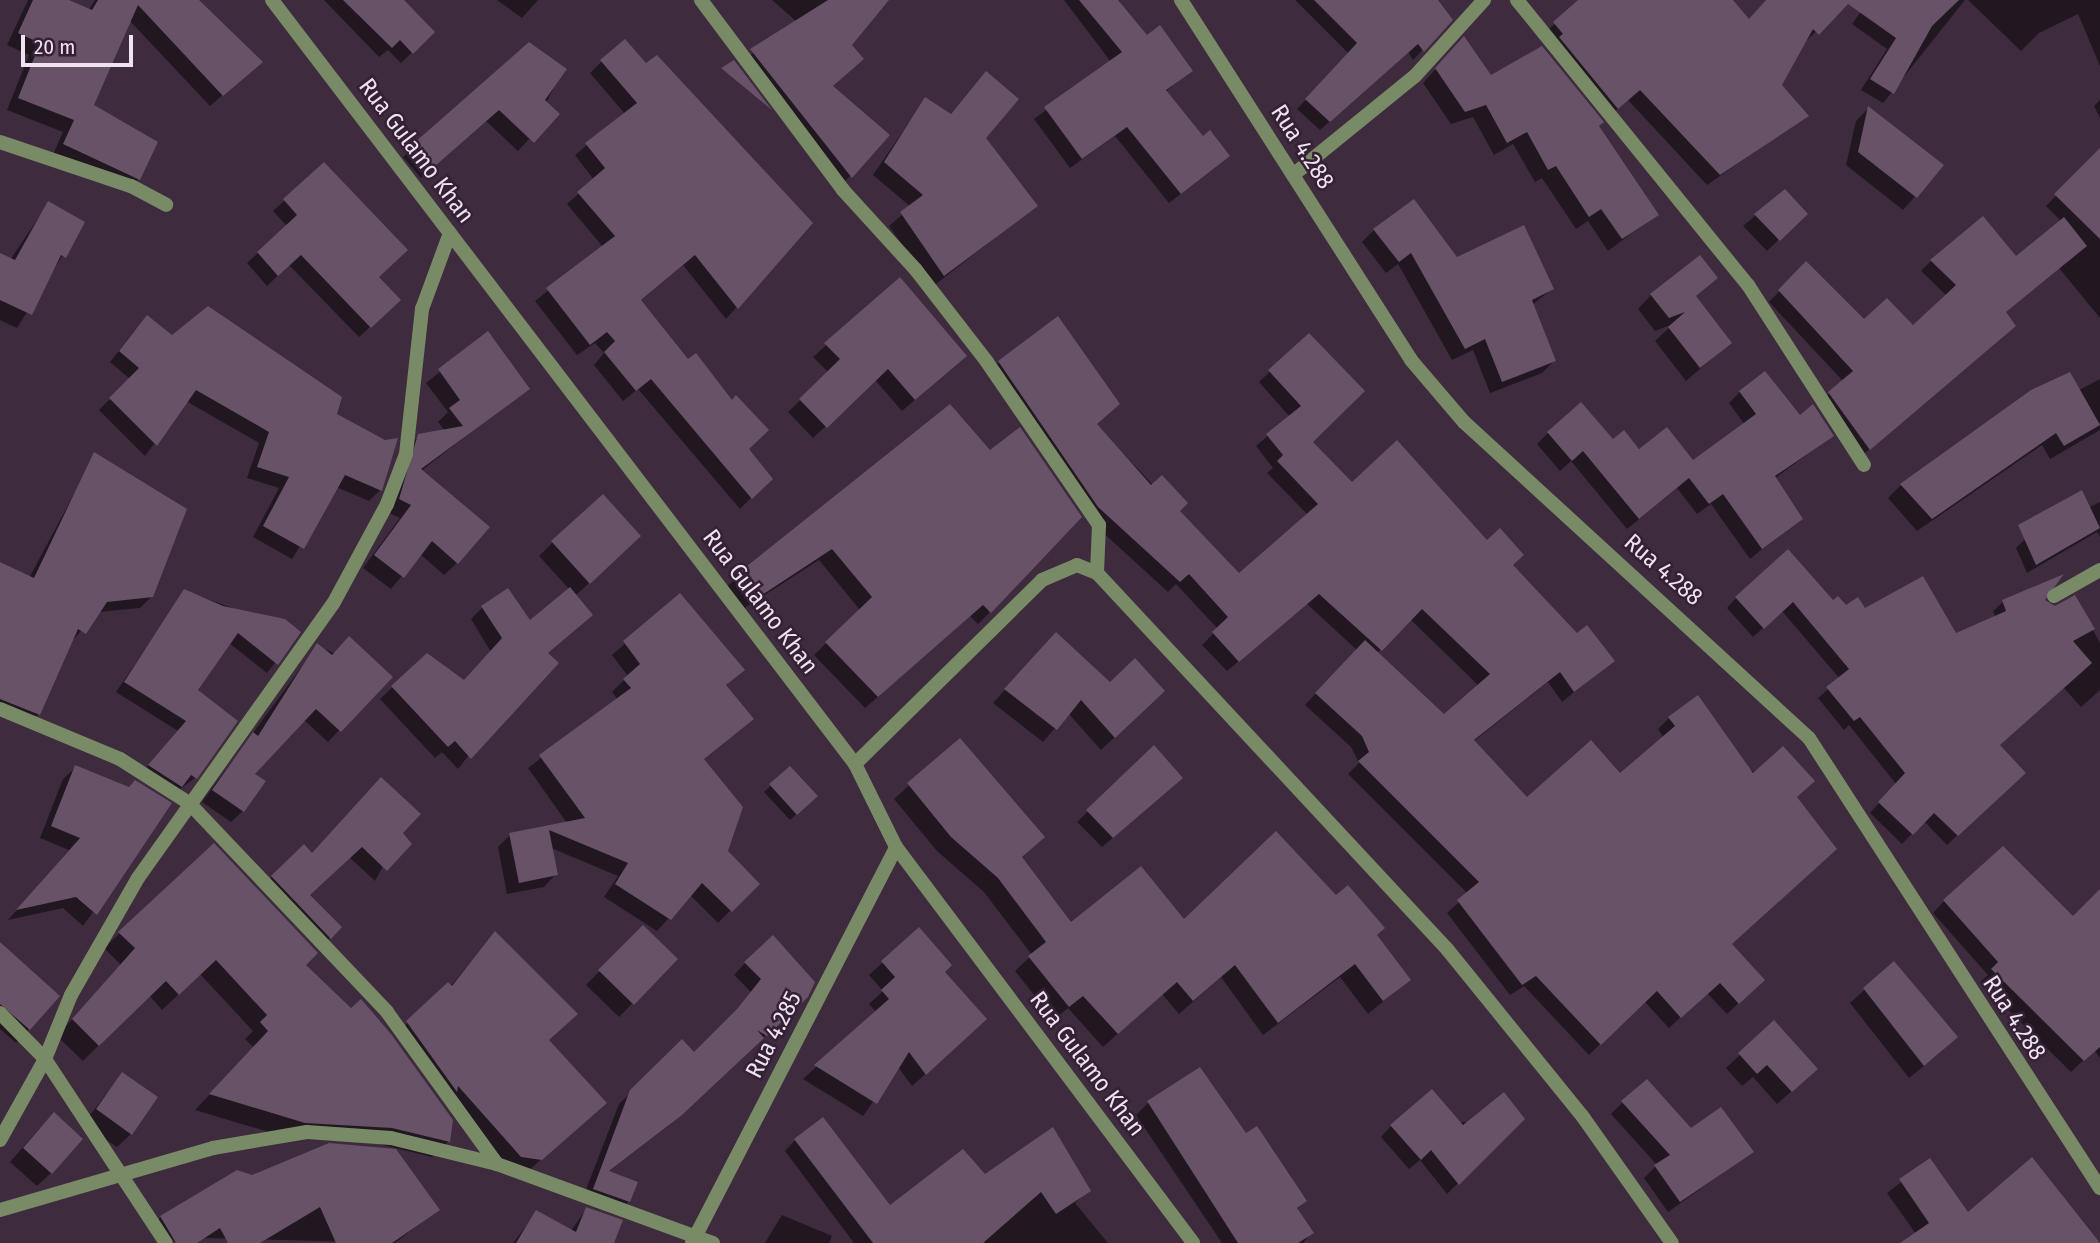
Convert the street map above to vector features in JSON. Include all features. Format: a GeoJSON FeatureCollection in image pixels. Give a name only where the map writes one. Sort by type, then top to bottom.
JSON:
{"type":"FeatureCollection","features":[{"type":"Feature","properties":{"kind":"street","name":"Rua Gulamo Khan"},"geometry":{"type":"LineString","coordinates":[[272,0],[855,764],[896,847],[1192,1243]]}},
{"type":"Feature","properties":{"kind":"street"},"geometry":{"type":"LineString","coordinates":[[701,0],[843,190],[916,270],[986,362],[1098,525],[1097,573]]}},
{"type":"Feature","properties":{"kind":"street","name":"Rua 4.288"},"geometry":{"type":"LineString","coordinates":[[1181,0],[1411,360],[1464,422],[1808,738],[2100,1188]]}},
{"type":"Feature","properties":{"kind":"street"},"geometry":{"type":"LineString","coordinates":[[1293,175],[1415,76],[1484,0]]}},
{"type":"Feature","properties":{"kind":"street"},"geometry":{"type":"LineString","coordinates":[[1517,0],[1748,285],[1864,465]]}},
{"type":"Feature","properties":{"kind":"street"},"geometry":{"type":"LineString","coordinates":[[0,142],[131,186],[166,205]]}},
{"type":"Feature","properties":{"kind":"street"},"geometry":{"type":"LineString","coordinates":[[0,1140],[46,1059],[100,942],[190,803],[333,604],[399,479],[422,309],[450,233]]}},
{"type":"Feature","properties":{"kind":"street"},"geometry":{"type":"LineString","coordinates":[[855,764],[1042,580],[1077,565],[1097,573],[1447,949],[1583,1117],[1672,1243]]}},
{"type":"Feature","properties":{"kind":"street"},"geometry":{"type":"LineString","coordinates":[[2054,596],[2100,570]]}},
{"type":"Feature","properties":{"kind":"street"},"geometry":{"type":"LineString","coordinates":[[0,709],[120,759],[190,803],[387,1012],[497,1164]]}},
{"type":"Feature","properties":{"kind":"street","name":"Rua 4.285"},"geometry":{"type":"LineString","coordinates":[[694,1240],[896,847]]}},
{"type":"Feature","properties":{"kind":"street"},"geometry":{"type":"LineString","coordinates":[[0,1013],[46,1059],[126,1175],[166,1243]]}},
{"type":"Feature","properties":{"kind":"street"},"geometry":{"type":"LineString","coordinates":[[0,1210],[213,1148],[307,1132],[391,1138],[497,1164],[694,1240],[713,1243]]}},
{"type":"Feature","properties":{"kind":"building"},"geometry":{"type":"Polygon","coordinates":[[[33,0],[69,0],[92,10],[98,0],[199,0],[263,62],[223,96],[138,5],[94,105],[158,142],[140,180],[63,144],[74,120],[18,98],[40,43],[18,33],[33,0]]]}},
{"type":"Feature","properties":{"kind":"building"},"geometry":{"type":"Polygon","coordinates":[[[343,0],[404,0],[435,32],[413,54],[400,40],[392,48],[343,0]]]}},
{"type":"Feature","properties":{"kind":"building"},"geometry":{"type":"Polygon","coordinates":[[[828,0],[889,0],[852,45],[864,59],[833,86],[890,135],[852,178],[750,49],[828,0]]]}},
{"type":"Feature","properties":{"kind":"building"},"geometry":{"type":"Polygon","coordinates":[[[1079,0],[1118,0],[1147,35],[1160,25],[1193,71],[1166,90],[1203,136],[1210,130],[1230,156],[1181,194],[1127,127],[1082,159],[1044,107],[1122,52],[1079,0]]]}},
{"type":"Feature","properties":{"kind":"building"},"geometry":{"type":"Polygon","coordinates":[[[1314,0],[1438,0],[1453,20],[1424,52],[1418,44],[1330,122],[1305,99],[1357,43],[1314,0]]]}},
{"type":"Feature","properties":{"kind":"building"},"geometry":{"type":"Polygon","coordinates":[[[1578,0],[1733,0],[1749,19],[1766,0],[1959,0],[1932,26],[1894,94],[1870,79],[1896,38],[1848,4],[1819,35],[1813,29],[1782,85],[1809,116],[1720,175],[1640,90],[1618,109],[1559,37],[1563,34],[1553,22],[1578,0]]]}},
{"type":"Feature","properties":{"kind":"building"},"geometry":{"type":"Polygon","coordinates":[[[1464,36],[1491,75],[1542,46],[1604,122],[1599,126],[1659,215],[1622,239],[1601,209],[1589,217],[1556,166],[1548,170],[1527,132],[1507,143],[1486,105],[1465,112],[1435,68],[1464,36]]]}},
{"type":"Feature","properties":{"kind":"building"},"geometry":{"type":"Polygon","coordinates":[[[625,39],[646,63],[657,55],[813,223],[738,309],[695,255],[641,300],[688,359],[696,353],[732,400],[736,395],[769,430],[749,449],[773,479],[752,499],[651,379],[636,391],[604,352],[615,341],[607,332],[590,345],[546,288],[615,236],[577,192],[605,168],[585,143],[637,103],[600,60],[625,39]]]}},
{"type":"Feature","properties":{"kind":"building"},"geometry":{"type":"Polygon","coordinates":[[[529,42],[567,69],[545,100],[560,114],[534,143],[499,110],[434,167],[413,144],[529,42]]]}},
{"type":"Feature","properties":{"kind":"building"},"geometry":{"type":"Polygon","coordinates":[[[734,60],[772,110],[721,68],[734,60]]]}},
{"type":"Feature","properties":{"kind":"building"},"geometry":{"type":"Polygon","coordinates":[[[986,71],[1019,99],[986,138],[1038,206],[944,276],[900,212],[923,195],[884,162],[925,97],[951,114],[986,71]]]}},
{"type":"Feature","properties":{"kind":"building"},"geometry":{"type":"Polygon","coordinates":[[[1868,106],[1944,165],[1917,198],[1858,152],[1868,106]]]}},
{"type":"Feature","properties":{"kind":"building"},"geometry":{"type":"Polygon","coordinates":[[[2100,148],[2100,239],[2054,194],[2100,148]]]}},
{"type":"Feature","properties":{"kind":"building"},"geometry":{"type":"Polygon","coordinates":[[[324,162],[408,250],[379,277],[401,300],[371,328],[301,255],[278,276],[257,252],[297,215],[283,199],[324,162]]]}},
{"type":"Feature","properties":{"kind":"building"},"geometry":{"type":"Polygon","coordinates":[[[1785,189],[1808,214],[1780,241],[1754,214],[1785,189]]]}},
{"type":"Feature","properties":{"kind":"building"},"geometry":{"type":"Polygon","coordinates":[[[1414,199],[1457,257],[1524,225],[1554,289],[1532,300],[1556,361],[1502,382],[1485,339],[1465,349],[1411,253],[1399,262],[1373,229],[1414,199]]]}},
{"type":"Feature","properties":{"kind":"building"},"geometry":{"type":"Polygon","coordinates":[[[48,201],[85,222],[66,258],[61,255],[32,315],[0,300],[0,253],[15,260],[48,201]]]}},
{"type":"Feature","properties":{"kind":"building"},"geometry":{"type":"Polygon","coordinates":[[[1983,216],[2016,256],[2064,217],[2087,246],[2006,312],[2016,326],[1870,450],[1828,392],[1853,371],[1778,290],[1806,261],[1864,319],[1887,298],[1913,325],[1956,285],[1930,260],[1983,216]]]}},
{"type":"Feature","properties":{"kind":"building"},"geometry":{"type":"Polygon","coordinates":[[[1700,255],[1718,278],[1696,296],[1732,343],[1700,368],[1668,327],[1685,312],[1669,318],[1650,294],[1700,255]]]}},
{"type":"Feature","properties":{"kind":"building"},"geometry":{"type":"Polygon","coordinates":[[[900,277],[967,356],[915,400],[888,369],[827,428],[799,399],[840,359],[824,343],[900,277]]]}},
{"type":"Feature","properties":{"kind":"building"},"geometry":{"type":"Polygon","coordinates":[[[208,306],[342,397],[337,414],[385,440],[398,438],[382,491],[345,475],[304,549],[263,526],[289,477],[257,467],[269,432],[196,390],[157,446],[109,398],[139,368],[119,351],[147,315],[172,335],[208,306]]]}},
{"type":"Feature","properties":{"kind":"building"},"geometry":{"type":"Polygon","coordinates":[[[1058,316],[1120,404],[1097,424],[1151,485],[1162,475],[1188,503],[1180,511],[1239,573],[1318,504],[1277,461],[1283,455],[1266,434],[1301,406],[1268,370],[1309,333],[1365,391],[1313,442],[1352,482],[1397,440],[1487,540],[1500,528],[1524,555],[1513,565],[1577,633],[1587,625],[1615,661],[1574,692],[1560,672],[1474,740],[1527,797],[1591,740],[1620,773],[1675,726],[1668,717],[1698,695],[1753,773],[1783,746],[1815,781],[1797,797],[1837,849],[1732,944],[1765,980],[1739,1004],[1720,983],[1681,1018],[1657,991],[1601,1045],[1536,976],[1522,985],[1457,900],[1479,882],[1358,761],[1369,752],[1362,736],[1315,693],[1365,640],[1444,714],[1490,674],[1422,609],[1382,651],[1319,594],[1239,662],[1212,632],[1228,617],[1189,574],[1180,582],[1098,507],[998,361],[1058,316]]]}},
{"type":"Feature","properties":{"kind":"building"},"geometry":{"type":"Polygon","coordinates":[[[488,331],[530,389],[421,469],[490,527],[458,564],[432,541],[404,578],[374,555],[411,505],[399,499],[418,434],[463,426],[449,408],[460,400],[438,369],[488,331]]]}},
{"type":"Feature","properties":{"kind":"building"},"geometry":{"type":"Polygon","coordinates":[[[1765,371],[1800,415],[1813,404],[1834,436],[1775,476],[1803,519],[1762,549],[1723,494],[1709,504],[1689,478],[1639,519],[1583,451],[1572,461],[1547,432],[1581,402],[1613,439],[1624,430],[1639,449],[1667,427],[1693,460],[1756,414],[1739,391],[1765,371]]]}},
{"type":"Feature","properties":{"kind":"building"},"geometry":{"type":"Polygon","coordinates":[[[2070,372],[2100,425],[2064,446],[2056,433],[1932,519],[1900,484],[2031,390],[2070,372]]]}},
{"type":"Feature","properties":{"kind":"building"},"geometry":{"type":"Polygon","coordinates":[[[950,404],[990,450],[1020,427],[1082,517],[991,613],[983,605],[878,697],[825,642],[872,597],[832,549],[756,599],[737,574],[950,404]]]}},
{"type":"Feature","properties":{"kind":"building"},"geometry":{"type":"Polygon","coordinates":[[[94,452],[187,509],[153,597],[107,602],[86,634],[78,629],[40,715],[0,699],[0,562],[34,578],[94,452]]]}},
{"type":"Feature","properties":{"kind":"building"},"geometry":{"type":"Polygon","coordinates":[[[2082,490],[2100,528],[2036,565],[2018,525],[2082,490]]]}},
{"type":"Feature","properties":{"kind":"building"},"geometry":{"type":"Polygon","coordinates":[[[603,494],[641,536],[590,584],[551,541],[603,494]]]}},
{"type":"Feature","properties":{"kind":"building"},"geometry":{"type":"Polygon","coordinates":[[[1788,549],[1833,600],[1838,596],[1846,605],[1858,597],[1865,608],[1923,576],[1956,633],[2006,611],[2002,600],[2064,574],[2045,600],[2055,606],[2075,595],[2095,629],[2073,641],[2092,663],[2000,745],[2026,773],[1958,836],[1934,813],[1913,835],[1878,802],[1905,773],[1860,717],[1854,721],[1826,687],[1849,669],[1793,602],[1764,629],[1735,597],[1788,549]]]}},
{"type":"Feature","properties":{"kind":"building"},"geometry":{"type":"Polygon","coordinates":[[[570,587],[593,615],[548,653],[559,663],[471,759],[455,741],[448,747],[391,686],[427,653],[464,680],[502,638],[481,606],[508,588],[530,620],[570,587]]]}},
{"type":"Feature","properties":{"kind":"building"},"geometry":{"type":"Polygon","coordinates":[[[184,589],[223,606],[285,619],[301,632],[278,665],[238,633],[198,690],[238,721],[197,779],[191,775],[182,787],[148,765],[186,721],[124,682],[184,589]]]}},
{"type":"Feature","properties":{"kind":"building"},"geometry":{"type":"Polygon","coordinates":[[[680,593],[745,670],[726,685],[754,719],[704,759],[743,807],[728,851],[760,884],[732,912],[702,883],[671,920],[615,884],[628,863],[549,830],[558,875],[519,883],[509,833],[585,818],[539,755],[631,688],[623,679],[640,664],[623,641],[680,593]]]}},
{"type":"Feature","properties":{"kind":"building"},"geometry":{"type":"Polygon","coordinates":[[[1056,632],[1110,682],[1135,658],[1165,691],[1115,738],[1081,700],[1057,730],[1004,689],[1056,632]]]}},
{"type":"Feature","properties":{"kind":"building"},"geometry":{"type":"Polygon","coordinates":[[[349,636],[393,677],[341,732],[316,709],[255,774],[266,781],[244,812],[212,790],[253,732],[258,736],[317,643],[332,655],[349,636]]]}},
{"type":"Feature","properties":{"kind":"building"},"geometry":{"type":"Polygon","coordinates":[[[960,738],[1045,837],[1022,857],[1071,922],[1141,866],[1184,919],[1276,831],[1336,895],[1348,885],[1385,928],[1377,935],[1411,980],[1383,1001],[1355,964],[1278,1023],[1235,965],[1193,1001],[1177,982],[1118,1034],[1083,996],[1069,1007],[1028,956],[1046,942],[998,878],[951,837],[907,783],[960,738]]]}},
{"type":"Feature","properties":{"kind":"building"},"geometry":{"type":"Polygon","coordinates":[[[1154,745],[1183,778],[1113,838],[1086,810],[1154,745]]]}},
{"type":"Feature","properties":{"kind":"building"},"geometry":{"type":"Polygon","coordinates":[[[75,765],[129,787],[135,780],[172,803],[97,915],[76,897],[16,910],[80,838],[51,826],[75,765]]]}},
{"type":"Feature","properties":{"kind":"building"},"geometry":{"type":"Polygon","coordinates":[[[790,766],[818,796],[797,815],[769,784],[790,766]]]}},
{"type":"Feature","properties":{"kind":"building"},"geometry":{"type":"Polygon","coordinates":[[[381,777],[421,814],[403,833],[412,844],[387,871],[362,847],[310,895],[342,927],[331,939],[271,876],[304,844],[312,853],[381,777]]]}},
{"type":"Feature","properties":{"kind":"building"},"geometry":{"type":"Polygon","coordinates":[[[214,843],[318,953],[306,965],[351,1008],[361,999],[391,1034],[453,1120],[450,1142],[392,1128],[305,1123],[209,1094],[268,1031],[260,1022],[267,1015],[216,960],[179,995],[166,981],[99,1046],[72,1019],[135,948],[118,932],[214,843]]]}},
{"type":"Feature","properties":{"kind":"building"},"geometry":{"type":"Polygon","coordinates":[[[2003,846],[2073,916],[2100,889],[2100,1047],[2084,1061],[1991,969],[1998,962],[1943,900],[2003,846]]]}},
{"type":"Feature","properties":{"kind":"building"},"geometry":{"type":"Polygon","coordinates":[[[643,925],[678,959],[634,1005],[598,970],[643,925]]]}},
{"type":"Feature","properties":{"kind":"building"},"geometry":{"type":"Polygon","coordinates":[[[919,927],[952,965],[945,972],[987,1019],[926,1075],[909,1052],[877,1104],[814,1065],[889,999],[881,990],[895,977],[881,961],[919,927]]]}},
{"type":"Feature","properties":{"kind":"building"},"geometry":{"type":"Polygon","coordinates":[[[495,931],[578,1014],[549,1040],[607,1103],[542,1160],[521,1157],[458,1086],[457,1092],[406,1021],[448,982],[452,986],[495,931]]]}},
{"type":"Feature","properties":{"kind":"building"},"geometry":{"type":"Polygon","coordinates":[[[773,935],[815,982],[808,997],[767,1036],[757,1030],[764,1038],[682,1115],[609,1171],[638,1182],[630,1202],[593,1189],[630,1090],[682,1039],[694,1052],[737,1009],[761,979],[744,962],[773,935]]]}},
{"type":"Feature","properties":{"kind":"building"},"geometry":{"type":"Polygon","coordinates":[[[0,942],[60,996],[30,1030],[0,1004],[0,942]]]}},
{"type":"Feature","properties":{"kind":"building"},"geometry":{"type":"Polygon","coordinates":[[[1894,961],[1958,1037],[1924,1066],[1863,988],[1894,961]]]}},
{"type":"Feature","properties":{"kind":"building"},"geometry":{"type":"Polygon","coordinates":[[[1774,1020],[1818,1069],[1792,1092],[1767,1065],[1757,1074],[1738,1053],[1774,1020]]]}},
{"type":"Feature","properties":{"kind":"building"},"geometry":{"type":"Polygon","coordinates":[[[1200,1067],[1246,1133],[1257,1126],[1307,1201],[1297,1208],[1314,1233],[1298,1243],[1238,1243],[1147,1101],[1200,1067]]]}},
{"type":"Feature","properties":{"kind":"building"},"geometry":{"type":"Polygon","coordinates":[[[122,1072],[158,1097],[132,1135],[96,1109],[122,1072]]]}},
{"type":"Feature","properties":{"kind":"building"},"geometry":{"type":"Polygon","coordinates":[[[1647,1079],[1691,1128],[1721,1107],[1754,1152],[1680,1202],[1654,1165],[1670,1155],[1621,1101],[1647,1079]]]}},
{"type":"Feature","properties":{"kind":"building"},"geometry":{"type":"Polygon","coordinates":[[[1432,1089],[1463,1125],[1504,1092],[1525,1119],[1459,1185],[1431,1150],[1421,1160],[1390,1125],[1432,1089]]]}},
{"type":"Feature","properties":{"kind":"building"},"geometry":{"type":"Polygon","coordinates":[[[54,1112],[83,1139],[52,1174],[23,1148],[54,1112]]]}},
{"type":"Feature","properties":{"kind":"building"},"geometry":{"type":"Polygon","coordinates":[[[823,1117],[890,1205],[963,1149],[985,1174],[1053,1127],[1091,1191],[1056,1214],[1041,1192],[983,1243],[873,1243],[794,1139],[823,1117]]]}},
{"type":"Feature","properties":{"kind":"building"},"geometry":{"type":"Polygon","coordinates":[[[329,1143],[396,1149],[440,1210],[392,1243],[336,1243],[320,1207],[260,1243],[228,1243],[220,1228],[197,1243],[176,1243],[160,1216],[237,1170],[252,1175],[329,1143]]]}},
{"type":"Feature","properties":{"kind":"building"},"geometry":{"type":"Polygon","coordinates":[[[2032,1157],[2100,1243],[1900,1243],[1929,1223],[1899,1179],[1930,1158],[1968,1212],[2032,1157]]]}},
{"type":"Feature","properties":{"kind":"building"},"geometry":{"type":"Polygon","coordinates":[[[586,1207],[623,1220],[614,1243],[516,1243],[536,1210],[576,1232],[586,1207]]]}}]}
